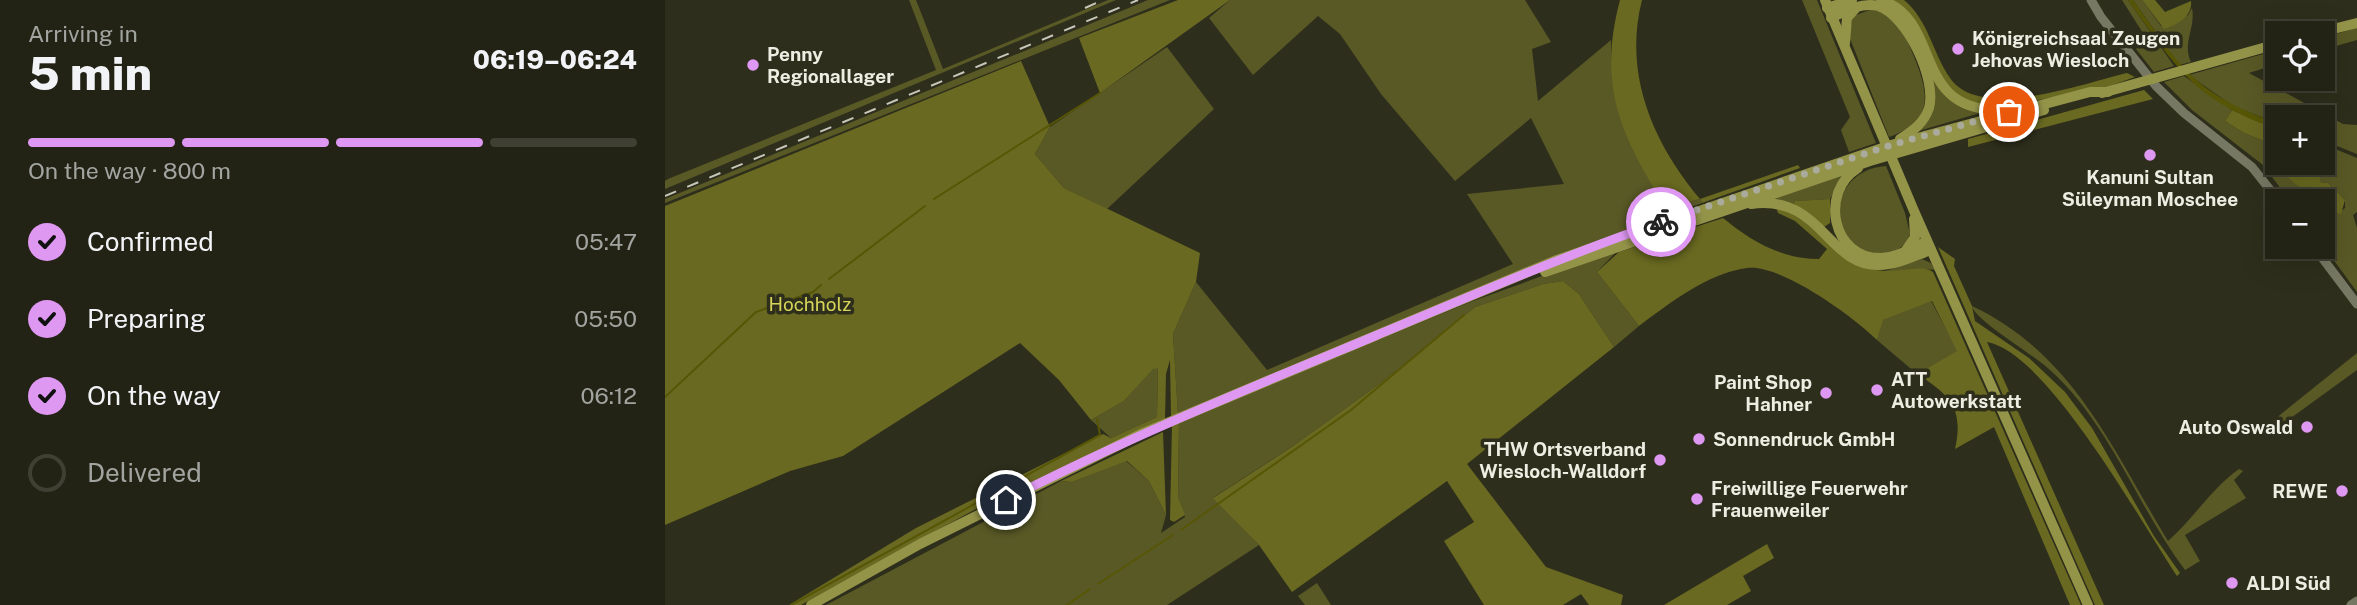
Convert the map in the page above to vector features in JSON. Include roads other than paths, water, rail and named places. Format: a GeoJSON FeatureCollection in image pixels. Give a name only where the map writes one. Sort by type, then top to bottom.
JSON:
{"type":"FeatureCollection","features":[{"type":"Feature","properties":{"kind":"main road"},"geometry":{"type":"LineString","coordinates":[[1881,0],[1907,17],[1942,87],[1955,99],[1977,109],[2009,112]]}},
{"type":"Feature","properties":{"kind":"main road"},"geometry":{"type":"LineString","coordinates":[[1891,145],[1918,126],[1925,117],[1930,105],[1929,81],[1900,21],[1879,7],[1854,4],[1828,9],[1929,246],[2088,605]]}},
{"type":"Feature","properties":{"kind":"main road"},"geometry":{"type":"LineString","coordinates":[[1846,54],[1845,27],[1854,4]]}},
{"type":"Feature","properties":{"kind":"main road"},"geometry":{"type":"LineString","coordinates":[[2335,28],[2357,23]]}},
{"type":"Feature","properties":{"kind":"main road"},"geometry":{"type":"LineString","coordinates":[[1374,336],[1730,206],[1870,161],[2265,47]]}},
{"type":"Feature","properties":{"kind":"main road"},"geometry":{"type":"LineString","coordinates":[[811,605],[920,544],[1143,433],[1605,242],[1891,145],[2090,92],[2108,92]]}},
{"type":"Feature","properties":{"kind":"main road"},"geometry":{"type":"LineString","coordinates":[[1870,161],[1851,172],[1837,192],[1834,219],[1839,233],[1851,248],[1871,257],[1881,258],[1929,246]]}},
{"type":"Feature","properties":{"kind":"main road"},"geometry":{"type":"LineString","coordinates":[[1730,206],[1764,202],[1789,206],[1809,217],[1844,252],[1871,264],[1893,263],[1929,246]]}},
{"type":"Feature","properties":{"kind":"main road"},"geometry":{"type":"LineString","coordinates":[[1904,252],[1915,237],[1914,211]]}},
{"type":"Feature","properties":{"kind":"street"},"geometry":{"type":"LineString","coordinates":[[2091,0],[2101,17],[2156,86],[2184,113],[2252,167],[2269,189]]}},
{"type":"Feature","properties":{"kind":"street"},"geometry":{"type":"LineString","coordinates":[[2323,259],[2357,304]]}},
{"type":"Feature","properties":{"kind":"street"},"geometry":{"type":"LineString","coordinates":[[2351,605],[2357,601]]}},
{"type":"Feature","properties":{"kind":"waterway"},"geometry":{"type":"LineString","coordinates":[[934,199],[1100,93]]}},
{"type":"Feature","properties":{"kind":"waterway"},"geometry":{"type":"LineString","coordinates":[[829,279],[925,206]]}},
{"type":"Feature","properties":{"kind":"waterway"},"geometry":{"type":"LineString","coordinates":[[665,397],[756,312],[813,292],[821,285]]}},
{"type":"Feature","properties":{"kind":"waterway"},"geometry":{"type":"LineString","coordinates":[[1181,530],[1351,410],[1464,315]]}},
{"type":"Feature","properties":{"kind":"waterway"},"geometry":{"type":"LineString","coordinates":[[791,605],[1100,435],[1097,419]]}},
{"type":"Feature","properties":{"kind":"waterway"},"geometry":{"type":"LineString","coordinates":[[1098,584],[1173,535]]}},
{"type":"Feature","properties":{"kind":"waterway"},"geometry":{"type":"LineString","coordinates":[[1067,605],[1090,589]]}},
{"type":"Feature","properties":{"kind":"railway"},"geometry":{"type":"LineString","coordinates":[[1085,8],[1103,0]]}},
{"type":"Feature","properties":{"kind":"railway"},"geometry":{"type":"LineString","coordinates":[[665,196],[1138,0]]}},
{"type":"Feature","properties":{"kind":"place","name":"Königreichsaal Zeugen Jehovas Wiesloch"},"geometry":{"type":"Point","coordinates":[1958,49]}},
{"type":"Feature","properties":{"kind":"place","name":"Penny Regionallager"},"geometry":{"type":"Point","coordinates":[753,65]}},
{"type":"Feature","properties":{"kind":"place","name":"Kanuni Sultan Süleyman Moschee"},"geometry":{"type":"Point","coordinates":[2150,155]}},
{"type":"Feature","properties":{"kind":"place","name":"ATT Autowerkstatt"},"geometry":{"type":"Point","coordinates":[1877,390]}},
{"type":"Feature","properties":{"kind":"place","name":"Paint Shop Hahner"},"geometry":{"type":"Point","coordinates":[1826,393]}},
{"type":"Feature","properties":{"kind":"place","name":"Auto Oswald"},"geometry":{"type":"Point","coordinates":[2307,427]}},
{"type":"Feature","properties":{"kind":"place","name":"Sonnendruck GmbH"},"geometry":{"type":"Point","coordinates":[1699,439]}},
{"type":"Feature","properties":{"kind":"place","name":"THW Ortsverband Wiesloch-Walldorf"},"geometry":{"type":"Point","coordinates":[1660,460]}},
{"type":"Feature","properties":{"kind":"place","name":"REWE"},"geometry":{"type":"Point","coordinates":[2342,491]}},
{"type":"Feature","properties":{"kind":"place","name":"Freiwillige Feuerwehr Frauenweiler"},"geometry":{"type":"Point","coordinates":[1697,499]}},
{"type":"Feature","properties":{"kind":"place","name":"ALDI Süd"},"geometry":{"type":"Point","coordinates":[2232,583]}},
{"type":"Feature","properties":{"kind":"park label","name":"Hochholz"},"geometry":{"type":"Point","coordinates":[810,304]}}]}
